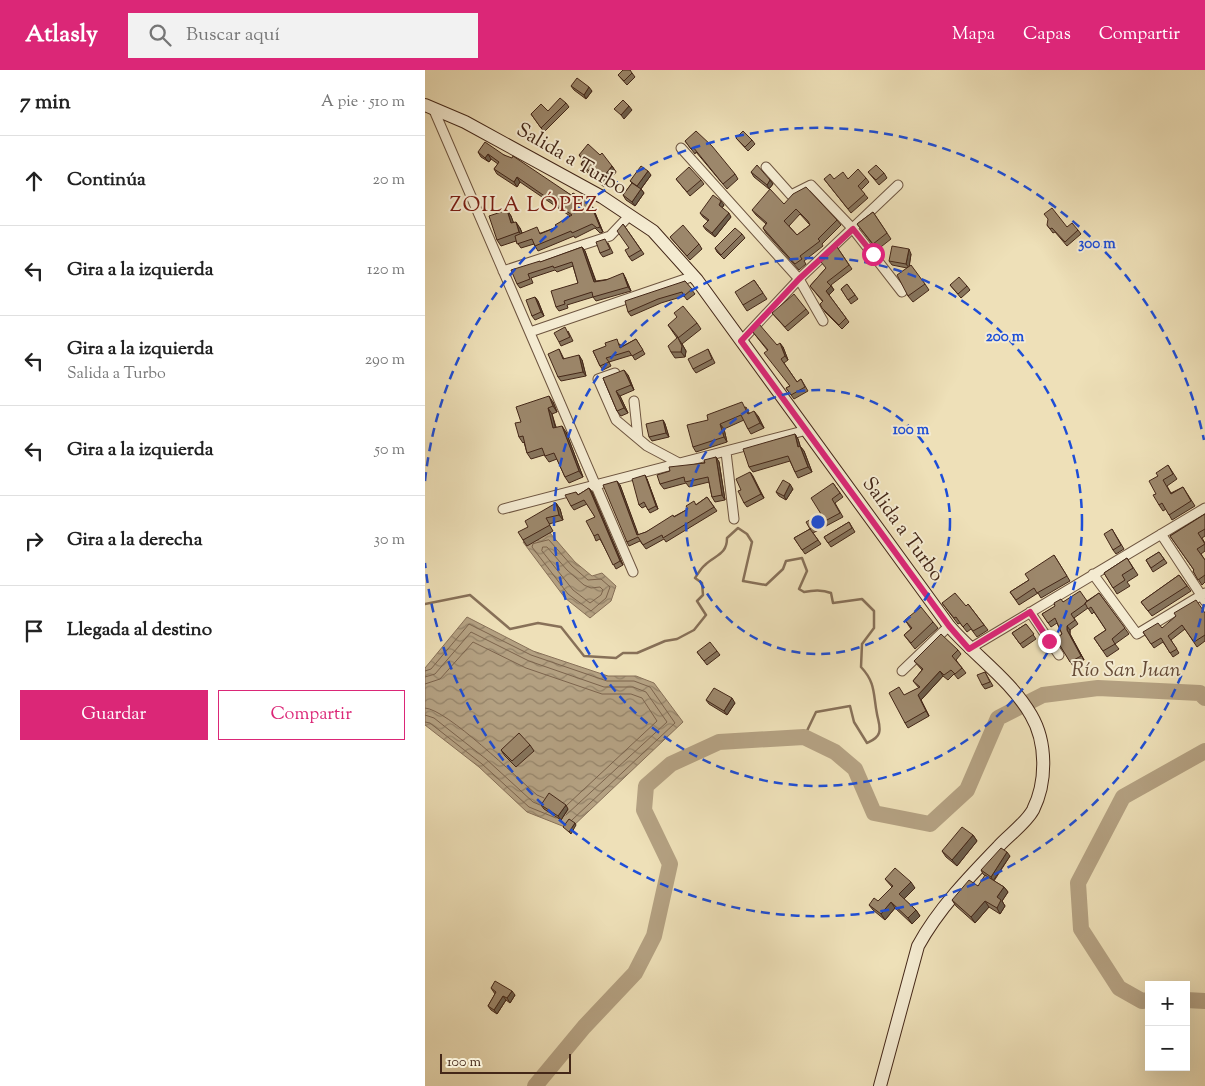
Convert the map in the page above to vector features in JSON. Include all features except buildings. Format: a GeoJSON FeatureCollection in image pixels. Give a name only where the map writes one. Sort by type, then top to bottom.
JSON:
{"type":"FeatureCollection","features":[{"type":"Feature","properties":{"kind":"main road","name":"Salida a Turbo"},"geometry":{"type":"LineString","coordinates":[[429,106],[465,122],[593,192],[653,232],[694,276],[949,626],[969,649],[1012,688],[1032,716],[1039,734],[1043,756],[1041,792],[1032,812],[969,877],[925,934],[913,965],[880,1086]]}},
{"type":"Feature","properties":{"kind":"street"},"geometry":{"type":"LineString","coordinates":[[429,106],[530,332],[633,572]]}},
{"type":"Feature","properties":{"kind":"street"},"geometry":{"type":"LineString","coordinates":[[681,148],[799,279],[823,322]]}},
{"type":"Feature","properties":{"kind":"street"},"geometry":{"type":"LineString","coordinates":[[766,166],[791,195],[811,185],[853,229],[902,292]]}},
{"type":"Feature","properties":{"kind":"street"},"geometry":{"type":"LineString","coordinates":[[741,341],[799,279],[898,184]]}},
{"type":"Feature","properties":{"kind":"street"},"geometry":{"type":"LineString","coordinates":[[503,271],[610,236],[629,216]]}},
{"type":"Feature","properties":{"kind":"street"},"geometry":{"type":"LineString","coordinates":[[530,332],[694,276]]}},
{"type":"Feature","properties":{"kind":"street"},"geometry":{"type":"LineString","coordinates":[[615,373],[598,379],[616,420],[647,446],[679,463]]}},
{"type":"Feature","properties":{"kind":"street"},"geometry":{"type":"LineString","coordinates":[[633,401],[638,438]]}},
{"type":"Feature","properties":{"kind":"street"},"geometry":{"type":"LineString","coordinates":[[503,509],[807,430]]}},
{"type":"Feature","properties":{"kind":"street"},"geometry":{"type":"LineString","coordinates":[[726,452],[733,519]]}},
{"type":"Feature","properties":{"kind":"street"},"geometry":{"type":"LineString","coordinates":[[969,649],[1205,508]]}},
{"type":"Feature","properties":{"kind":"street"},"geometry":{"type":"LineString","coordinates":[[1093,574],[1137,634],[1204,596],[1161,534]]}},
{"type":"Feature","properties":{"kind":"street"},"geometry":{"type":"LineString","coordinates":[[1030,612],[1059,655]]}},
{"type":"Feature","properties":{"kind":"street"},"geometry":{"type":"LineString","coordinates":[[902,671],[949,626]]}},
{"type":"Feature","properties":{"kind":"water"},"geometry":{"type":"Polygon","coordinates":[[[550,533],[575,562],[592,576],[602,573],[616,586],[611,601],[590,618],[565,598],[523,542],[550,533]]]}},
{"type":"Feature","properties":{"kind":"water"},"geometry":{"type":"Polygon","coordinates":[[[467,617],[533,651],[608,676],[636,676],[654,683],[683,722],[570,829],[527,812],[479,767],[425,725],[425,668],[467,617]]]}},
{"type":"Feature","properties":{"kind":"waterway"},"geometry":{"type":"LineString","coordinates":[[425,604],[470,595],[510,629],[538,623],[561,627],[584,656],[616,658],[623,653],[637,653],[665,641],[677,639],[694,630],[706,615],[697,601],[703,595],[702,583],[695,578],[704,566],[723,551],[727,538],[738,528],[747,534],[752,542],[743,581],[766,585],[783,569],[786,561],[802,558],[807,571],[799,589],[804,592],[817,590],[831,593],[833,603],[862,599],[874,611],[874,628],[862,644],[861,667],[872,684],[880,726],[878,735],[867,743],[854,722],[850,706],[816,712],[804,737]]}},
{"type":"Feature","properties":{"kind":"waterway","name":"Río San Juan"},"geometry":{"type":"LineString","coordinates":[[535,1086],[584,1027],[635,973],[654,936],[670,864],[644,810],[646,786],[671,764],[719,742],[804,737],[835,752],[855,769],[874,813],[930,824],[967,790],[998,718],[1043,695],[1098,688],[1200,693],[1205,698]]}},
{"type":"Feature","properties":{"kind":"waterway","name":"Río San Juan"},"geometry":{"type":"LineString","coordinates":[[1145,1001],[1142,1001],[1119,988],[1081,929],[1078,883],[1123,797],[1205,751]]}},
{"type":"Feature","properties":{"kind":"waterway","name":"Río San Juan"},"geometry":{"type":"LineString","coordinates":[[1190,1000],[1205,1001]]}},
{"type":"Feature","properties":{"kind":"district","name":"ZOILA LÓPEZ"},"geometry":{"type":"Point","coordinates":[524,206]}},
{"type":"Feature","properties":{"kind":"route"},"geometry":{"type":"LineString","coordinates":[[873,254],[853,229],[799,279],[741,341],[949,626],[969,649],[1030,612],[1049,641]]}}]}
